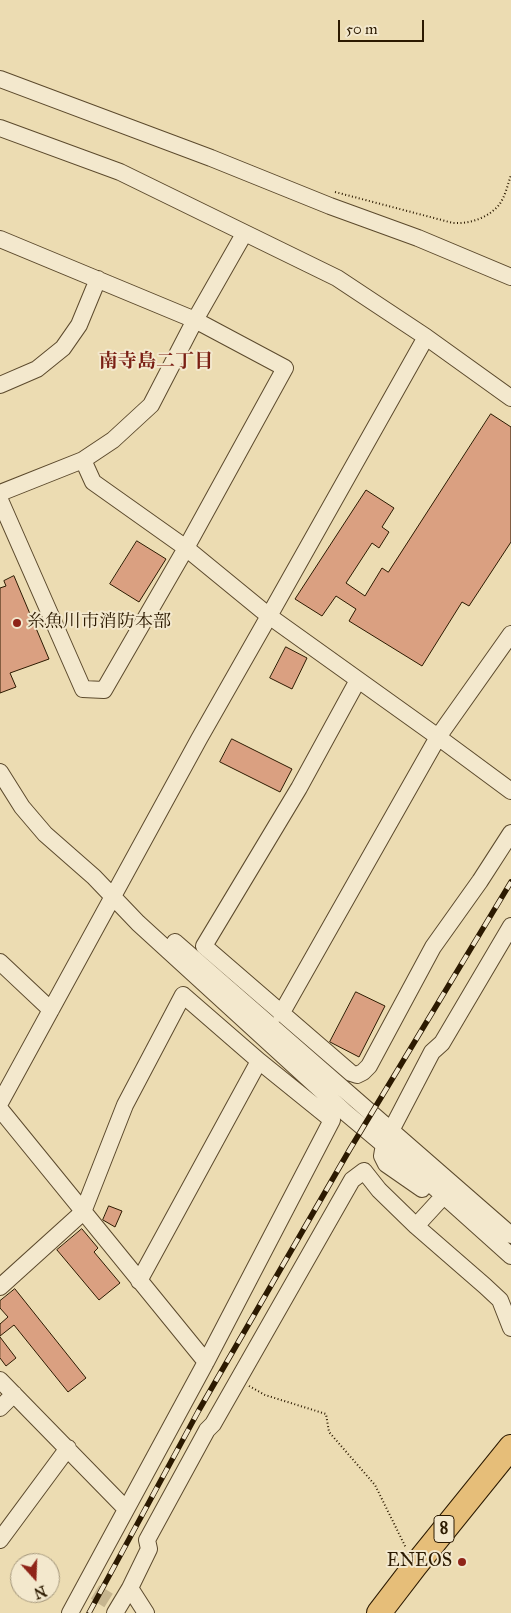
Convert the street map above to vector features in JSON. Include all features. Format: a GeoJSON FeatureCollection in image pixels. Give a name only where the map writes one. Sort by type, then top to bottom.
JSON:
{"type":"FeatureCollection","features":[{"type":"Feature","properties":{"kind":"highway","name":"8"},"geometry":{"type":"LineString","coordinates":[[380,1613],[415,1566],[508,1457]]}},
{"type":"Feature","properties":{"kind":"street"},"geometry":{"type":"LineString","coordinates":[[0,80],[211,158],[330,206],[418,238],[511,277]]}},
{"type":"Feature","properties":{"kind":"street"},"geometry":{"type":"LineString","coordinates":[[0,128],[120,172],[337,278],[426,336],[511,398]]}},
{"type":"Feature","properties":{"kind":"street"},"geometry":{"type":"LineString","coordinates":[[0,493],[83,460],[113,440],[150,405],[195,320],[244,234]]}},
{"type":"Feature","properties":{"kind":"street"},"geometry":{"type":"LineString","coordinates":[[0,239],[195,320],[285,368],[186,548],[104,690],[83,690],[0,500]]}},
{"type":"Feature","properties":{"kind":"street"},"geometry":{"type":"LineString","coordinates":[[0,385],[37,369],[63,348],[79,325],[98,279]]}},
{"type":"Feature","properties":{"kind":"street"},"geometry":{"type":"LineString","coordinates":[[0,1103],[199,739],[426,336]]}},
{"type":"Feature","properties":{"kind":"street"},"geometry":{"type":"LineString","coordinates":[[83,460],[93,482],[186,548],[269,616],[438,736],[511,791]]}},
{"type":"Feature","properties":{"kind":"street"},"geometry":{"type":"LineString","coordinates":[[281,1014],[438,736],[511,634]]}},
{"type":"Feature","properties":{"kind":"street"},"geometry":{"type":"LineString","coordinates":[[358,680],[299,788],[204,946],[281,1014],[351,1073],[357,1075],[369,1066],[433,947],[480,881],[511,833]]}},
{"type":"Feature","properties":{"kind":"street"},"geometry":{"type":"LineString","coordinates":[[0,772],[22,806],[45,834],[113,896],[138,923],[346,1113],[433,1186],[511,1256]]}},
{"type":"Feature","properties":{"kind":"street"},"geometry":{"type":"LineString","coordinates":[[113,896],[144,915],[511,1226]]}},
{"type":"Feature","properties":{"kind":"street"},"geometry":{"type":"LineString","coordinates":[[511,926],[442,1043],[432,1052],[392,1126],[384,1144],[382,1156],[386,1164],[424,1190],[511,1269]]}},
{"type":"Feature","properties":{"kind":"street"},"geometry":{"type":"LineString","coordinates":[[0,962],[51,1010]]}},
{"type":"Feature","properties":{"kind":"street"},"geometry":{"type":"LineString","coordinates":[[0,1287],[83,1212],[125,1105],[184,995],[258,1062],[332,1120],[206,1362],[126,1509],[90,1589],[70,1613]]}},
{"type":"Feature","properties":{"kind":"street"},"geometry":{"type":"LineString","coordinates":[[139,1281],[258,1062]]}},
{"type":"Feature","properties":{"kind":"street"},"geometry":{"type":"LineString","coordinates":[[0,1109],[206,1362]]}},
{"type":"Feature","properties":{"kind":"street"},"geometry":{"type":"LineString","coordinates":[[392,1126],[511,1235]]}},
{"type":"Feature","properties":{"kind":"street"},"geometry":{"type":"LineString","coordinates":[[115,1607],[130,1588],[149,1549],[147,1540],[237,1379],[352,1180],[364,1171],[379,1190],[416,1226],[500,1300],[511,1328]]}},
{"type":"Feature","properties":{"kind":"street"},"geometry":{"type":"LineString","coordinates":[[416,1226],[438,1202]]}},
{"type":"Feature","properties":{"kind":"street"},"geometry":{"type":"LineString","coordinates":[[0,1380],[126,1509]]}},
{"type":"Feature","properties":{"kind":"street"},"geometry":{"type":"LineString","coordinates":[[0,1408],[14,1394]]}},
{"type":"Feature","properties":{"kind":"street"},"geometry":{"type":"LineString","coordinates":[[0,1540],[68,1448]]}},
{"type":"Feature","properties":{"kind":"street"},"geometry":{"type":"LineString","coordinates":[[130,1588],[146,1613]]}},
{"type":"Feature","properties":{"kind":"path"},"geometry":{"type":"LineString","coordinates":[[329,190],[453,223],[465,224],[486,215],[500,204],[511,175]]}},
{"type":"Feature","properties":{"kind":"path"},"geometry":{"type":"LineString","coordinates":[[237,1379],[265,1394],[326,1414],[330,1432],[375,1485],[415,1566]]}},
{"type":"Feature","properties":{"kind":"building"},"geometry":{"type":"Polygon","coordinates":[[[491,414],[511,427],[511,542],[469,606],[462,602],[422,666],[349,621],[356,609],[336,596],[322,616],[295,599],[366,490],[394,508],[382,527],[389,532],[379,548],[372,543],[346,583],[365,596],[382,568],[388,572],[491,414]]]}},
{"type":"Feature","properties":{"kind":"building"},"geometry":{"type":"Polygon","coordinates":[[[137,541],[166,559],[139,602],[110,584],[137,541]]]}},
{"type":"Feature","properties":{"kind":"building","name":"糸魚川市消防本部"},"geometry":{"type":"Polygon","coordinates":[[[14,576],[49,659],[10,673],[16,687],[0,693],[0,588],[6,586],[4,581],[14,576]]]}},
{"type":"Feature","properties":{"kind":"building"},"geometry":{"type":"Polygon","coordinates":[[[286,647],[307,658],[292,689],[270,678],[286,647]]]}},
{"type":"Feature","properties":{"kind":"building"},"geometry":{"type":"Polygon","coordinates":[[[232,739],[292,769],[280,792],[220,762],[232,739]]]}},
{"type":"Feature","properties":{"kind":"building"},"geometry":{"type":"Polygon","coordinates":[[[356,992],[385,1006],[359,1057],[330,1042],[356,992]]]}},
{"type":"Feature","properties":{"kind":"building"},"geometry":{"type":"Polygon","coordinates":[[[109,1206],[122,1211],[115,1227],[103,1220],[109,1206]]]}},
{"type":"Feature","properties":{"kind":"building"},"geometry":{"type":"Polygon","coordinates":[[[82,1229],[98,1248],[94,1252],[120,1283],[99,1300],[57,1250],[82,1229]]]}},
{"type":"Feature","properties":{"kind":"building"},"geometry":{"type":"Polygon","coordinates":[[[15,1289],[86,1378],[68,1392],[14,1325],[0,1336],[0,1324],[8,1317],[0,1308],[0,1301],[15,1289]]]}},
{"type":"Feature","properties":{"kind":"building"},"geometry":{"type":"Polygon","coordinates":[[[0,1337],[16,1358],[6,1366],[0,1358],[0,1337]]]}},
{"type":"Feature","properties":{"kind":"tunnel"},"geometry":{"type":"LineString","coordinates":[[95,1592],[111,1602]]}},
{"type":"Feature","properties":{"kind":"railway"},"geometry":{"type":"LineString","coordinates":[[89,1613],[199,1410],[350,1149],[511,882]]}},
{"type":"Feature","properties":{"kind":"place","name":"糸魚川市消防本部"},"geometry":{"type":"Point","coordinates":[17,623]}},
{"type":"Feature","properties":{"kind":"place","name":"ENEOS"},"geometry":{"type":"Point","coordinates":[462,1562]}},
{"type":"Feature","properties":{"kind":"district","name":"南寺島二丁目"},"geometry":{"type":"Point","coordinates":[156,362]}}]}
